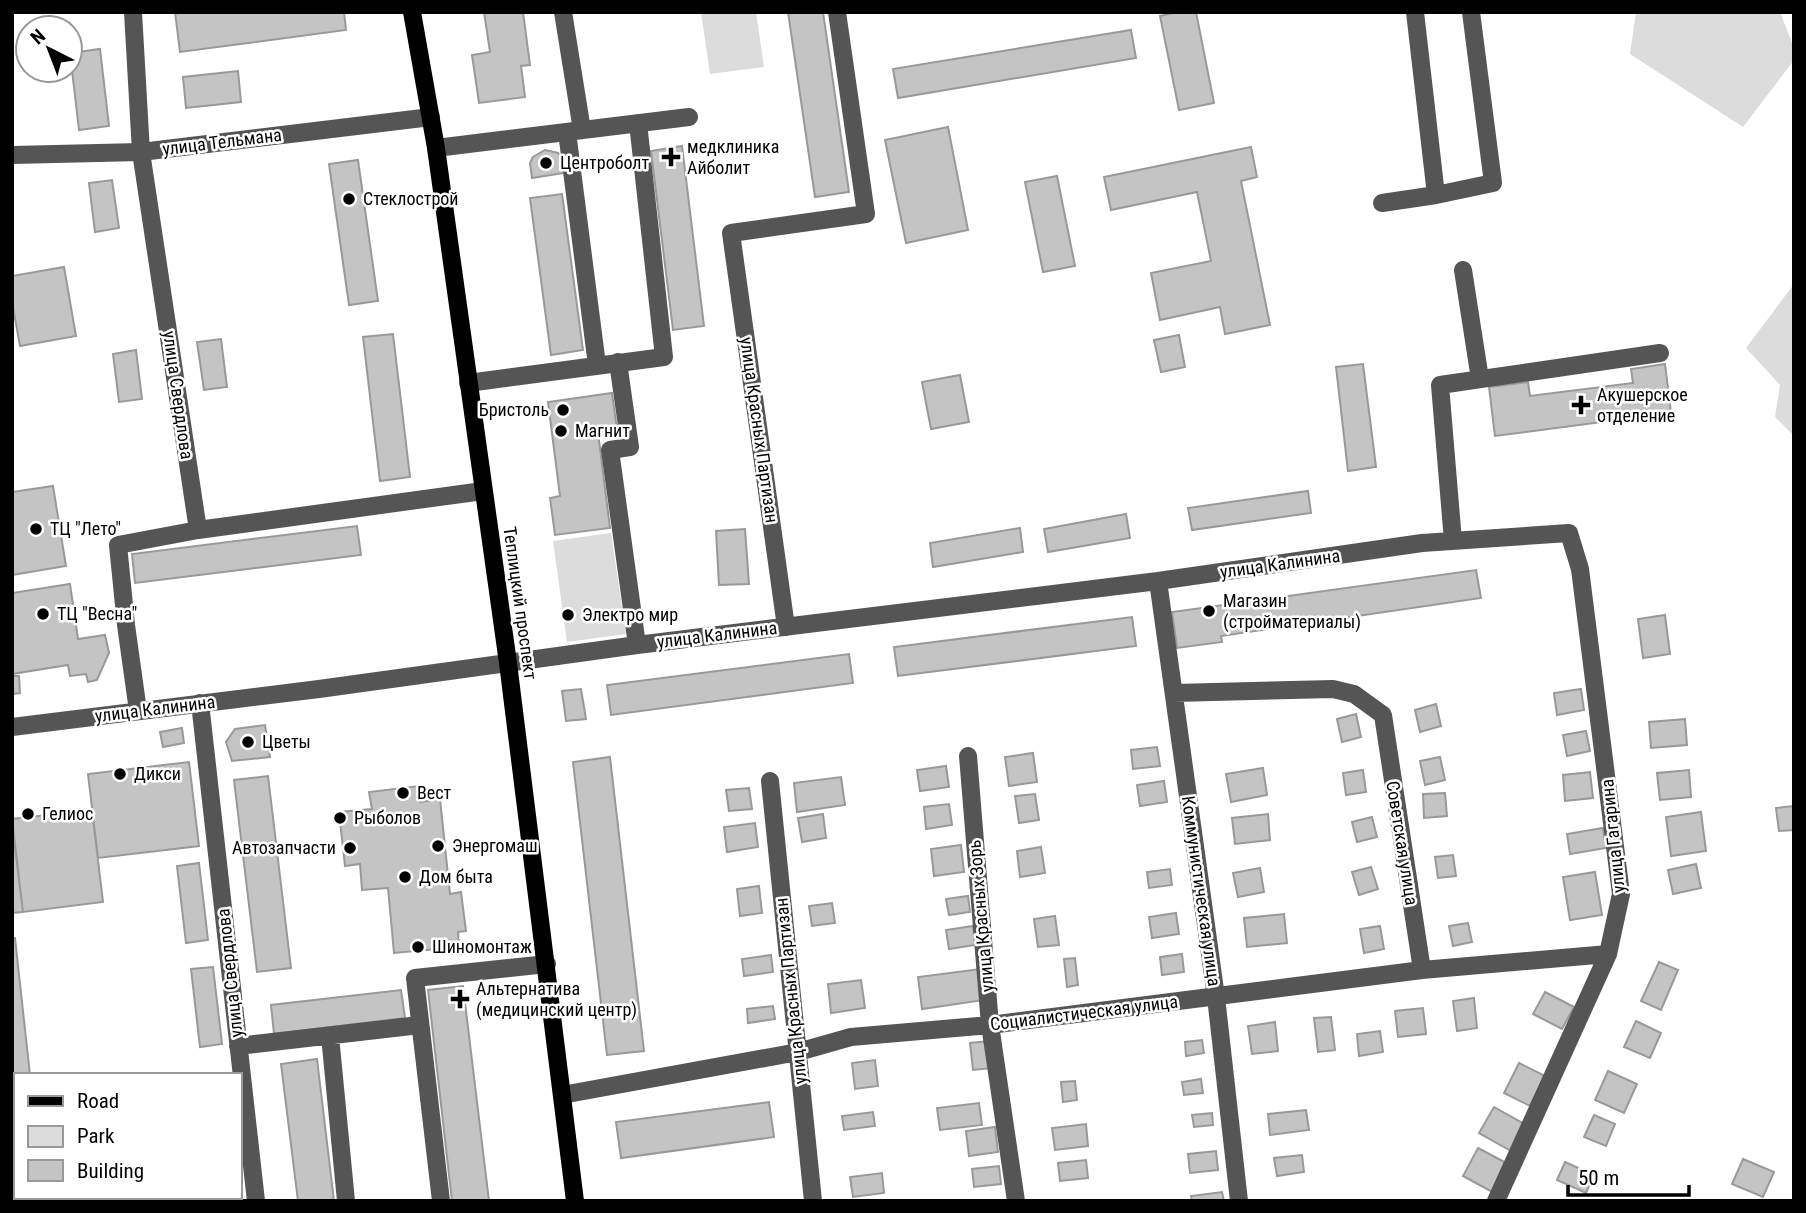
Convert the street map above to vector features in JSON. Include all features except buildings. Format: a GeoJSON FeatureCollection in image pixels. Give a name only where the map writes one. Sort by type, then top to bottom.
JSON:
{"type":"FeatureCollection","features":[{"type":"Feature","properties":{"kind":"main road","name":"Теплицкий проспект"},"geometry":{"type":"LineString","coordinates":[[412,12],[436,148],[508,663],[575,1201]]}},
{"type":"Feature","properties":{"kind":"street","name":"улица Свердлова"},"geometry":{"type":"LineString","coordinates":[[133,12],[141,152],[198,530]]}},
{"type":"Feature","properties":{"kind":"street"},"geometry":{"type":"LineString","coordinates":[[563,12],[597,365]]}},
{"type":"Feature","properties":{"kind":"street","name":"улица Красных Партизан"},"geometry":{"type":"LineString","coordinates":[[786,627],[731,233],[866,214],[837,12]]}},
{"type":"Feature","properties":{"kind":"street"},"geometry":{"type":"LineString","coordinates":[[1415,12],[1436,195]]}},
{"type":"Feature","properties":{"kind":"street"},"geometry":{"type":"LineString","coordinates":[[1382,203],[1493,183],[1471,12]]}},
{"type":"Feature","properties":{"kind":"street","name":"улица Тельмана"},"geometry":{"type":"LineString","coordinates":[[12,155],[141,152],[431,117]]}},
{"type":"Feature","properties":{"kind":"street"},"geometry":{"type":"LineString","coordinates":[[436,148],[690,117]]}},
{"type":"Feature","properties":{"kind":"street"},"geometry":{"type":"LineString","coordinates":[[468,383],[664,356],[638,124]]}},
{"type":"Feature","properties":{"kind":"street"},"geometry":{"type":"LineString","coordinates":[[1463,270],[1480,379]]}},
{"type":"Feature","properties":{"kind":"street"},"geometry":{"type":"LineString","coordinates":[[1453,541],[1440,386],[1660,353]]}},
{"type":"Feature","properties":{"kind":"street"},"geometry":{"type":"LineString","coordinates":[[618,362],[630,447],[610,450],[637,645]]}},
{"type":"Feature","properties":{"kind":"street"},"geometry":{"type":"LineString","coordinates":[[138,711],[118,545],[198,530],[483,491]]}},
{"type":"Feature","properties":{"kind":"street","name":"улица Калинина"},"geometry":{"type":"LineString","coordinates":[[12,727],[637,645],[1158,581],[1422,543],[1569,533]]}},
{"type":"Feature","properties":{"kind":"street","name":"улица Гагарина"},"geometry":{"type":"LineString","coordinates":[[1496,1201],[1608,954],[1621,894],[1580,569],[1569,533]]}},
{"type":"Feature","properties":{"kind":"street","name":"Коммунистическая улица"},"geometry":{"type":"LineString","coordinates":[[1158,581],[1216,997],[1239,1201]]}},
{"type":"Feature","properties":{"kind":"street","name":"Советская улица"},"geometry":{"type":"LineString","coordinates":[[1174,693],[1333,689],[1354,694],[1383,715],[1422,970]]}},
{"type":"Feature","properties":{"kind":"street","name":"улица Свердлова"},"geometry":{"type":"LineString","coordinates":[[200,703],[242,1073]]}},
{"type":"Feature","properties":{"kind":"street","name":"улица Красных Зорь"},"geometry":{"type":"LineString","coordinates":[[968,755],[990,1025],[1016,1201]]}},
{"type":"Feature","properties":{"kind":"street","name":"улица Красных Партизан"},"geometry":{"type":"LineString","coordinates":[[770,781],[813,1201]]}},
{"type":"Feature","properties":{"kind":"street","name":"Социалистическая улица"},"geometry":{"type":"LineString","coordinates":[[562,1095],[798,1052],[851,1037],[990,1025],[1422,970],[1608,954]]}},
{"type":"Feature","properties":{"kind":"street"},"geometry":{"type":"LineString","coordinates":[[441,1201],[415,978],[547,964]]}},
{"type":"Feature","properties":{"kind":"street"},"geometry":{"type":"LineString","coordinates":[[239,1046],[420,1025]]}},
{"type":"Feature","properties":{"kind":"street"},"geometry":{"type":"LineString","coordinates":[[330,1036],[346,1201]]}},
{"type":"Feature","properties":{"kind":"street","name":"улица Свердлова"},"geometry":{"type":"LineString","coordinates":[[242,1073],[256,1201]]}},
{"type":"Feature","properties":{"kind":"green space"},"geometry":{"type":"Polygon","coordinates":[[[701,12],[756,12],[764,67],[710,74],[701,12]]]}},
{"type":"Feature","properties":{"kind":"green space"},"geometry":{"type":"Polygon","coordinates":[[[1636,12],[1780,12],[1794,48],[1794,60],[1743,127],[1630,54],[1636,12]]]}},
{"type":"Feature","properties":{"kind":"green space"},"geometry":{"type":"Polygon","coordinates":[[[1794,284],[1794,436],[1775,417],[1780,385],[1746,348],[1794,284]]]}},
{"type":"Feature","properties":{"kind":"green space"},"geometry":{"type":"Polygon","coordinates":[[[611,533],[626,634],[567,642],[553,541],[611,533]]]}},
{"type":"Feature","properties":{"kind":"place","name":"медклиника Айболит"},"geometry":{"type":"Point","coordinates":[671,157]}},
{"type":"Feature","properties":{"kind":"place","name":"Центроболт"},"geometry":{"type":"Point","coordinates":[546,163]}},
{"type":"Feature","properties":{"kind":"place","name":"Стеклострой"},"geometry":{"type":"Point","coordinates":[349,199]}},
{"type":"Feature","properties":{"kind":"place","name":"Акушерское отделение"},"geometry":{"type":"Point","coordinates":[1581,405]}},
{"type":"Feature","properties":{"kind":"place","name":"Бристоль"},"geometry":{"type":"Point","coordinates":[563,410]}},
{"type":"Feature","properties":{"kind":"place","name":"Магнит"},"geometry":{"type":"Point","coordinates":[561,431]}},
{"type":"Feature","properties":{"kind":"place","name":"ТЦ \"Лето\""},"geometry":{"type":"Point","coordinates":[36,529]}},
{"type":"Feature","properties":{"kind":"place","name":"Магазин (стройматериалы)"},"geometry":{"type":"Point","coordinates":[1209,611]}},
{"type":"Feature","properties":{"kind":"place","name":"ТЦ \"Весна\""},"geometry":{"type":"Point","coordinates":[43,614]}},
{"type":"Feature","properties":{"kind":"place","name":"Электро мир"},"geometry":{"type":"Point","coordinates":[568,615]}},
{"type":"Feature","properties":{"kind":"place","name":"Цветы"},"geometry":{"type":"Point","coordinates":[248,742]}},
{"type":"Feature","properties":{"kind":"place","name":"Дикси"},"geometry":{"type":"Point","coordinates":[120,774]}},
{"type":"Feature","properties":{"kind":"place","name":"Вест"},"geometry":{"type":"Point","coordinates":[403,793]}},
{"type":"Feature","properties":{"kind":"place","name":"Гелиос"},"geometry":{"type":"Point","coordinates":[28,814]}},
{"type":"Feature","properties":{"kind":"place","name":"Рыболов"},"geometry":{"type":"Point","coordinates":[340,818]}},
{"type":"Feature","properties":{"kind":"place","name":"Энергомаш"},"geometry":{"type":"Point","coordinates":[438,846]}},
{"type":"Feature","properties":{"kind":"place","name":"Автозапчасти"},"geometry":{"type":"Point","coordinates":[350,848]}},
{"type":"Feature","properties":{"kind":"place","name":"Дом быта"},"geometry":{"type":"Point","coordinates":[405,877]}},
{"type":"Feature","properties":{"kind":"place","name":"Шиномонтаж"},"geometry":{"type":"Point","coordinates":[418,947]}},
{"type":"Feature","properties":{"kind":"place","name":"Альтернатива (медицинский центр)"},"geometry":{"type":"Point","coordinates":[460,999]}}]}
